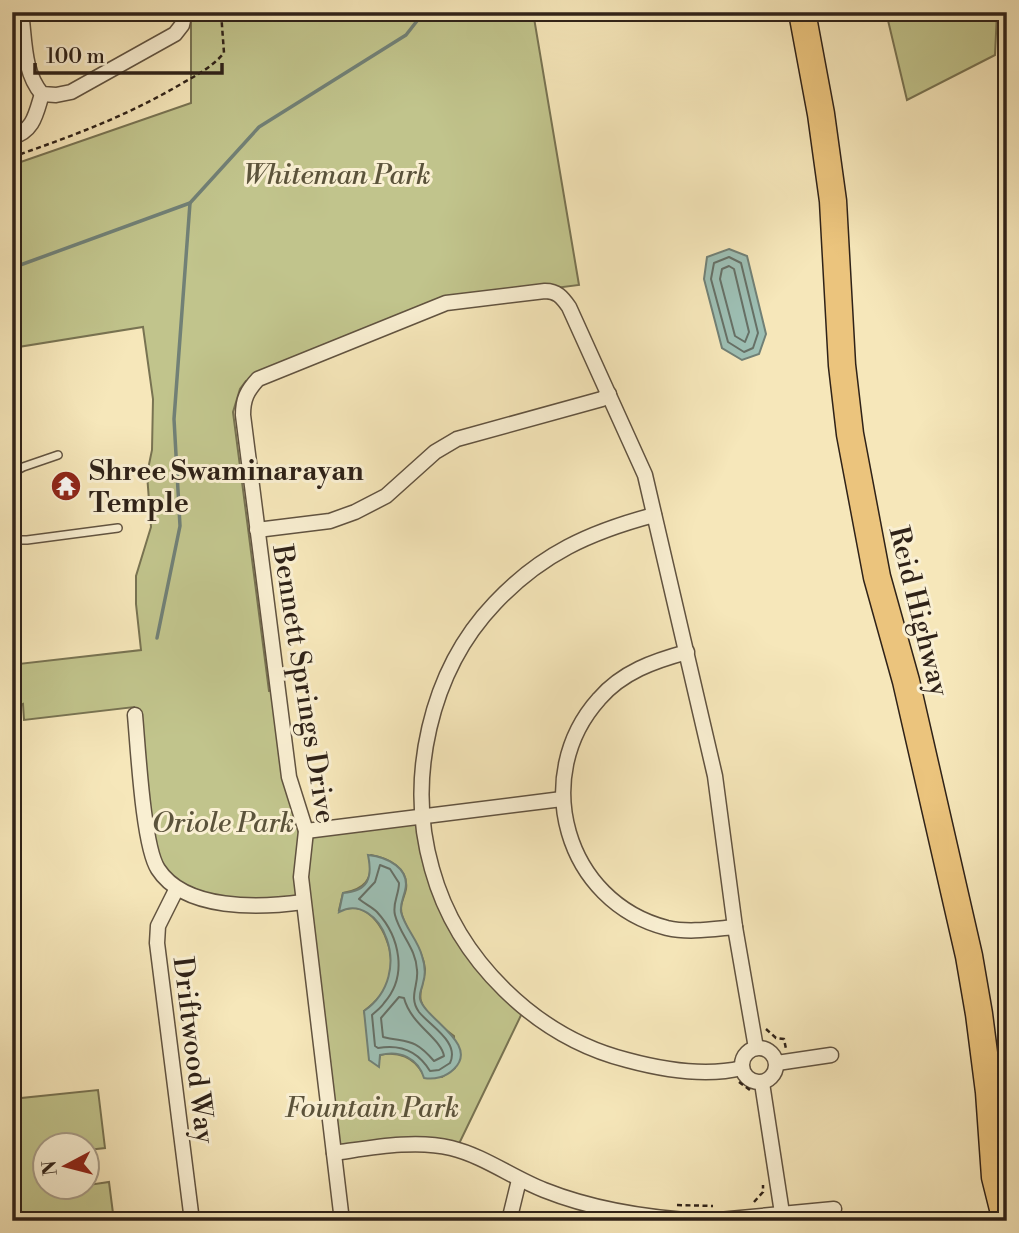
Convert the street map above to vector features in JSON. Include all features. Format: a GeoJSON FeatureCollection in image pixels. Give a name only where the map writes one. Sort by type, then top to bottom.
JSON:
{"type":"FeatureCollection","features":[{"type":"Feature","properties":{"kind":"highway","name":"Reid Highway"},"geometry":{"type":"LineString","coordinates":[[803,12],[833,201],[842,365],[850,434],[877,577],[906,681],[969,956],[983,1040],[995,1177],[1006,1221]]}},
{"type":"Feature","properties":{"kind":"highway","name":"Reid Highway"},"geometry":{"type":"LineString","coordinates":[[820,12],[851,198],[856,359],[864,430],[877,505],[985,953],[1007,1088]]}},
{"type":"Feature","properties":{"kind":"street"},"geometry":{"type":"LineString","coordinates":[[21,12],[32,82],[42,94],[56,95],[71,92],[175,34],[182,25],[185,12]]}},
{"type":"Feature","properties":{"kind":"street"},"geometry":{"type":"LineString","coordinates":[[12,138],[25,132],[33,124],[42,94]]}},
{"type":"Feature","properties":{"kind":"street","name":"Bennett Springs Drive"},"geometry":{"type":"LineString","coordinates":[[342,1221],[303,902],[301,877],[306,831],[289,777],[243,415],[243,400],[258,379],[446,303],[553,291],[562,297],[569,307],[645,475],[715,776],[735,927],[756,1048]]}},
{"type":"Feature","properties":{"kind":"street"},"geometry":{"type":"LineString","coordinates":[[257,530],[330,521],[355,512],[386,496],[435,452],[457,439],[602,399],[609,394]]}},
{"type":"Feature","properties":{"kind":"street"},"geometry":{"type":"LineString","coordinates":[[654,515],[609,527],[548,557],[513,585],[475,626],[452,666],[428,730],[423,775],[424,816],[431,869],[447,910],[481,963],[505,990],[525,1007],[573,1040],[610,1056],[650,1066],[722,1073],[742,1068]]}},
{"type":"Feature","properties":{"kind":"street"},"geometry":{"type":"LineString","coordinates":[[687,652],[642,666],[624,677],[598,700],[579,727],[572,745],[566,764],[562,799],[571,843],[581,863],[594,883],[627,912],[669,929],[691,931],[735,927]]}},
{"type":"Feature","properties":{"kind":"street"},"geometry":{"type":"LineString","coordinates":[[135,715],[152,857],[157,868],[176,890],[231,904],[274,906],[303,902]]}},
{"type":"Feature","properties":{"kind":"street"},"geometry":{"type":"LineString","coordinates":[[306,831],[562,799]]}},
{"type":"Feature","properties":{"kind":"street","name":"Driftwood Way"},"geometry":{"type":"LineString","coordinates":[[176,890],[158,926],[157,943],[192,1221]]}},
{"type":"Feature","properties":{"kind":"street"},"geometry":{"type":"LineString","coordinates":[[756,1048],[772,1053],[777,1063],[774,1076],[762,1083],[750,1080],[742,1068],[745,1056],[756,1048]]}},
{"type":"Feature","properties":{"kind":"street"},"geometry":{"type":"LineString","coordinates":[[777,1063],[831,1055]]}},
{"type":"Feature","properties":{"kind":"street"},"geometry":{"type":"LineString","coordinates":[[762,1083],[782,1213]]}},
{"type":"Feature","properties":{"kind":"street"},"geometry":{"type":"LineString","coordinates":[[334,1153],[405,1145],[450,1147],[545,1191],[600,1208],[677,1215],[701,1221]]}},
{"type":"Feature","properties":{"kind":"street"},"geometry":{"type":"LineString","coordinates":[[509,1221],[519,1180]]}},
{"type":"Feature","properties":{"kind":"street"},"geometry":{"type":"LineString","coordinates":[[708,1221],[782,1213],[814,1215],[834,1209]]}},
{"type":"Feature","properties":{"kind":"lane"},"geometry":{"type":"LineString","coordinates":[[12,473],[58,455]]}},
{"type":"Feature","properties":{"kind":"lane"},"geometry":{"type":"LineString","coordinates":[[12,536],[27,540],[118,527]]}},
{"type":"Feature","properties":{"kind":"path"},"geometry":{"type":"LineString","coordinates":[[12,158],[84,132],[149,103],[215,64],[224,53],[221,12]]}},
{"type":"Feature","properties":{"kind":"path"},"geometry":{"type":"LineString","coordinates":[[751,1203],[758,1201],[764,1179]]}},
{"type":"Feature","properties":{"kind":"path"},"geometry":{"type":"LineString","coordinates":[[677,1215],[714,1206]]}},
{"type":"Feature","properties":{"kind":"green space"},"geometry":{"type":"Polygon","coordinates":[[[191,12],[533,12],[579,285],[460,300],[258,379],[246,381],[240,389],[233,412],[269,691],[278,690],[306,830],[424,816],[426,843],[458,931],[525,1007],[456,1150],[334,1153],[303,902],[231,904],[164,876],[148,832],[134,707],[24,720],[23,704],[12,708],[12,616],[19,664],[141,650],[136,576],[151,527],[147,474],[152,450],[153,399],[143,327],[12,348],[12,165],[191,103],[191,12]],[[371,855],[369,859],[370,873],[365,883],[343,893],[339,910],[354,908],[365,911],[379,925],[389,946],[392,967],[388,982],[380,996],[364,1011],[378,1066],[380,1055],[399,1055],[410,1059],[423,1074],[442,1077],[455,1068],[454,1036],[430,1016],[423,1006],[420,993],[424,961],[401,911],[406,889],[404,875],[396,865],[371,855]]]}},
{"type":"Feature","properties":{"kind":"green space"},"geometry":{"type":"Polygon","coordinates":[[[886,12],[997,12],[995,55],[907,100],[886,12]]]}},
{"type":"Feature","properties":{"kind":"green space"},"geometry":{"type":"Polygon","coordinates":[[[98,1090],[105,1148],[102,1148],[102,1132],[32,1132],[32,1202],[102,1202],[102,1183],[109,1182],[114,1221],[12,1221],[12,1099],[98,1090]]]}},
{"type":"Feature","properties":{"kind":"water"},"geometry":{"type":"Polygon","coordinates":[[[729,249],[747,256],[766,334],[759,354],[742,360],[722,348],[704,279],[707,257],[729,249]]]}},
{"type":"Feature","properties":{"kind":"water"},"geometry":{"type":"Polygon","coordinates":[[[368,855],[390,861],[404,876],[406,883],[401,912],[420,950],[424,966],[425,976],[420,999],[431,1015],[449,1032],[460,1050],[460,1060],[454,1069],[440,1077],[424,1078],[413,1061],[401,1055],[380,1055],[379,1067],[369,1060],[364,1011],[380,995],[388,976],[390,957],[387,939],[379,924],[367,913],[354,908],[339,912],[343,893],[358,889],[367,882],[370,870],[368,855]]]}},
{"type":"Feature","properties":{"kind":"waterway"},"geometry":{"type":"LineString","coordinates":[[12,268],[190,203],[259,127],[406,35],[424,12]]}},
{"type":"Feature","properties":{"kind":"waterway"},"geometry":{"type":"LineString","coordinates":[[157,638],[180,526],[174,419],[190,203]]}},
{"type":"Feature","properties":{"kind":"place","name":"Shree Swaminarayan Temple"},"geometry":{"type":"Point","coordinates":[66,486]}},
{"type":"Feature","properties":{"kind":"park label","name":"Whiteman Park"},"geometry":{"type":"Point","coordinates":[337,174]}},
{"type":"Feature","properties":{"kind":"park label","name":"Oriole Park"},"geometry":{"type":"Point","coordinates":[223,822]}},
{"type":"Feature","properties":{"kind":"park label","name":"Fountain Park"},"geometry":{"type":"Point","coordinates":[372,1107]}}]}
